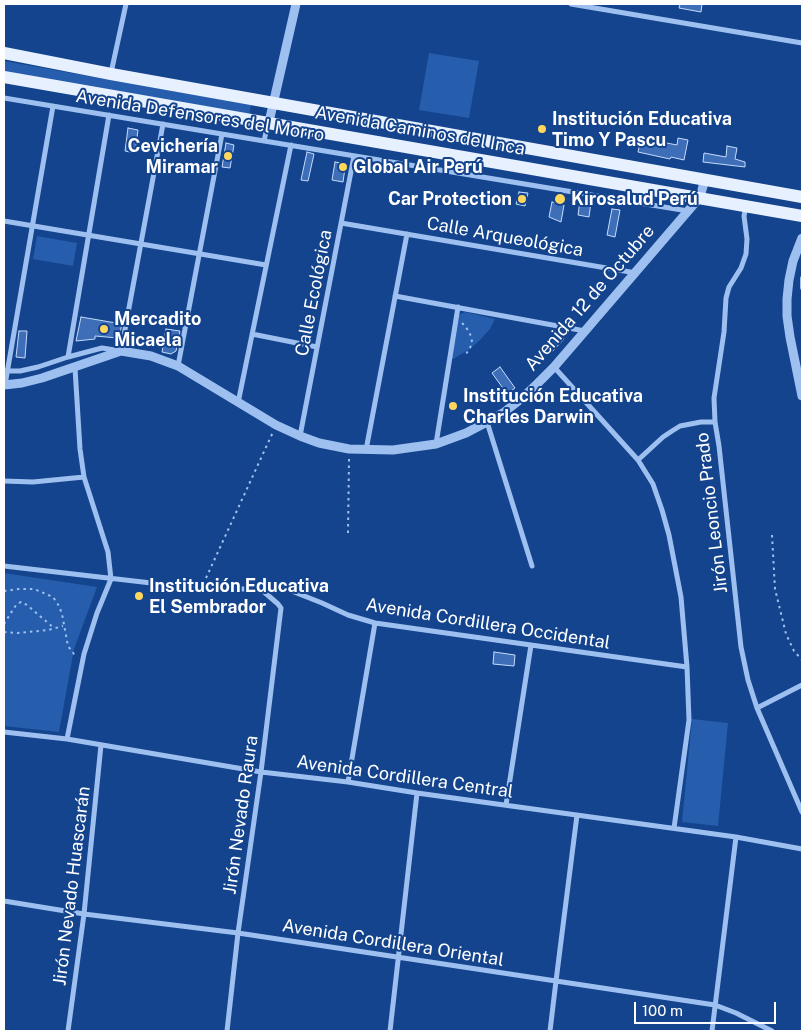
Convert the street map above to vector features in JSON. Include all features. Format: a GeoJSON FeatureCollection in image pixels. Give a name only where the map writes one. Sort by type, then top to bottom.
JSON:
{"type":"FeatureCollection","features":[{"type":"Feature","properties":{"kind":"main road","name":"Avenida Caminos del Inca"},"geometry":{"type":"LineString","coordinates":[[4,53],[111,74],[802,197]]}},
{"type":"Feature","properties":{"kind":"main road","name":"Avenida Caminos del Inca"},"geometry":{"type":"LineString","coordinates":[[4,77],[802,216]]}},
{"type":"Feature","properties":{"kind":"street"},"geometry":{"type":"LineString","coordinates":[[111,74],[126,4]]}},
{"type":"Feature","properties":{"kind":"street"},"geometry":{"type":"LineString","coordinates":[[264,141],[296,4]]}},
{"type":"Feature","properties":{"kind":"street"},"geometry":{"type":"LineString","coordinates":[[571,4],[802,43]]}},
{"type":"Feature","properties":{"kind":"street","name":"Avenida Defensores del Morro"},"geometry":{"type":"LineString","coordinates":[[4,99],[688,210]]}},
{"type":"Feature","properties":{"kind":"street"},"geometry":{"type":"LineString","coordinates":[[4,385],[53,106]]}},
{"type":"Feature","properties":{"kind":"street"},"geometry":{"type":"LineString","coordinates":[[68,357],[109,115]]}},
{"type":"Feature","properties":{"kind":"street"},"geometry":{"type":"LineString","coordinates":[[121,352],[163,124]]}},
{"type":"Feature","properties":{"kind":"street"},"geometry":{"type":"LineString","coordinates":[[178,366],[222,134]]}},
{"type":"Feature","properties":{"kind":"street"},"geometry":{"type":"LineString","coordinates":[[238,403],[290,145]]}},
{"type":"Feature","properties":{"kind":"street","name":"Calle Ecológica"},"geometry":{"type":"LineString","coordinates":[[300,436],[354,156]]}},
{"type":"Feature","properties":{"kind":"street","name":"Avenida 12 de Octubre"},"geometry":{"type":"LineString","coordinates":[[6,371],[20,371],[38,367],[102,348],[151,356],[178,366],[276,425],[319,443],[349,449],[366,450],[393,450],[436,444],[466,433],[503,413],[521,399],[554,367],[700,197],[705,179]]}},
{"type":"Feature","properties":{"kind":"street","name":"Jirón Leoncio Prado"},"geometry":{"type":"LineString","coordinates":[[746,206],[744,216],[746,254],[741,268],[729,287],[726,298],[724,332],[714,398],[716,422],[741,647],[748,680],[757,708],[802,812]]}},
{"type":"Feature","properties":{"kind":"street"},"geometry":{"type":"LineString","coordinates":[[4,221],[266,265]]}},
{"type":"Feature","properties":{"kind":"street","name":"Calle Arqueológica"},"geometry":{"type":"LineString","coordinates":[[341,223],[636,273]]}},
{"type":"Feature","properties":{"kind":"street"},"geometry":{"type":"LineString","coordinates":[[366,450],[407,234]]}},
{"type":"Feature","properties":{"kind":"street"},"geometry":{"type":"LineString","coordinates":[[802,238],[793,261],[789,280],[787,316],[802,396]]}},
{"type":"Feature","properties":{"kind":"street"},"geometry":{"type":"LineString","coordinates":[[395,296],[585,331]]}},
{"type":"Feature","properties":{"kind":"street"},"geometry":{"type":"LineString","coordinates":[[436,444],[458,308]]}},
{"type":"Feature","properties":{"kind":"street"},"geometry":{"type":"LineString","coordinates":[[252,334],[318,347]]}},
{"type":"Feature","properties":{"kind":"street","name":"Avenida 12 de Octubre"},"geometry":{"type":"LineString","coordinates":[[4,385],[36,380],[121,352]]}},
{"type":"Feature","properties":{"kind":"street"},"geometry":{"type":"LineString","coordinates":[[554,367],[638,460],[653,484],[669,535],[681,597],[689,720],[674,828]]}},
{"type":"Feature","properties":{"kind":"street"},"geometry":{"type":"LineString","coordinates":[[66,739],[84,657],[110,579],[108,552],[84,477],[80,449],[75,368]]}},
{"type":"Feature","properties":{"kind":"street"},"geometry":{"type":"LineString","coordinates":[[487,422],[532,566]]}},
{"type":"Feature","properties":{"kind":"street"},"geometry":{"type":"LineString","coordinates":[[638,460],[662,438],[680,426],[700,422],[716,422]]}},
{"type":"Feature","properties":{"kind":"street"},"geometry":{"type":"LineString","coordinates":[[4,481],[33,482],[84,477]]}},
{"type":"Feature","properties":{"kind":"street","name":"Avenida Cordillera Occidental"},"geometry":{"type":"LineString","coordinates":[[4,566],[160,584],[203,585],[263,591],[266,587],[274,584],[348,615],[375,623],[687,667]]}},
{"type":"Feature","properties":{"kind":"street","name":"Jirón Nevado Raura"},"geometry":{"type":"LineString","coordinates":[[228,1031],[238,933],[261,772],[281,608],[263,591]]}},
{"type":"Feature","properties":{"kind":"street"},"geometry":{"type":"LineString","coordinates":[[348,782],[375,623]]}},
{"type":"Feature","properties":{"kind":"street"},"geometry":{"type":"LineString","coordinates":[[506,805],[531,645]]}},
{"type":"Feature","properties":{"kind":"street"},"geometry":{"type":"LineString","coordinates":[[757,708],[802,685]]}},
{"type":"Feature","properties":{"kind":"street","name":"Avenida Cordillera Central"},"geometry":{"type":"LineString","coordinates":[[4,732],[66,739],[261,772],[348,782],[577,816],[736,837],[802,849]]}},
{"type":"Feature","properties":{"kind":"street","name":"Jirón Nevado Huascarán"},"geometry":{"type":"LineString","coordinates":[[68,1031],[84,914],[101,745]]}},
{"type":"Feature","properties":{"kind":"street"},"geometry":{"type":"LineString","coordinates":[[390,1031],[417,793]]}},
{"type":"Feature","properties":{"kind":"street"},"geometry":{"type":"LineString","coordinates":[[550,1031],[577,816]]}},
{"type":"Feature","properties":{"kind":"street"},"geometry":{"type":"LineString","coordinates":[[712,1031],[736,837]]}},
{"type":"Feature","properties":{"kind":"street","name":"Avenida Cordillera Oriental"},"geometry":{"type":"LineString","coordinates":[[4,901],[84,914],[238,933],[715,1005],[772,1031]]}},
{"type":"Feature","properties":{"kind":"lane"},"geometry":{"type":"LineString","coordinates":[[802,278],[802,288]]}},
{"type":"Feature","properties":{"kind":"path"},"geometry":{"type":"LineString","coordinates":[[456,319],[466,327],[472,336],[470,348],[466,354]]}},
{"type":"Feature","properties":{"kind":"path"},"geometry":{"type":"LineString","coordinates":[[203,585],[276,425]]}},
{"type":"Feature","properties":{"kind":"path"},"geometry":{"type":"LineString","coordinates":[[348,533],[349,449]]}},
{"type":"Feature","properties":{"kind":"path"},"geometry":{"type":"LineString","coordinates":[[772,535],[775,589],[783,625],[794,651],[802,660]]}},
{"type":"Feature","properties":{"kind":"path"},"geometry":{"type":"LineString","coordinates":[[4,591],[34,589],[53,597],[59,606],[68,646],[74,654],[84,657]]}},
{"type":"Feature","properties":{"kind":"path"},"geometry":{"type":"LineString","coordinates":[[4,624],[17,604],[21,602],[54,628]]}},
{"type":"Feature","properties":{"kind":"path"},"geometry":{"type":"LineString","coordinates":[[4,632],[18,633],[63,626]]}},
{"type":"Feature","properties":{"kind":"shaded area"},"geometry":{"type":"Polygon","coordinates":[[[429,53],[479,61],[469,118],[419,110],[429,53]]]}},
{"type":"Feature","properties":{"kind":"shaded area"},"geometry":{"type":"Polygon","coordinates":[[[4,61],[251,105],[249,115],[4,73],[4,61]]]}},
{"type":"Feature","properties":{"kind":"shaded area"},"geometry":{"type":"Polygon","coordinates":[[[37,236],[77,243],[73,266],[33,259],[37,236]]]}},
{"type":"Feature","properties":{"kind":"shaded area"},"geometry":{"type":"Polygon","coordinates":[[[465,312],[495,319],[490,329],[479,341],[453,359],[451,358],[459,315],[465,312]]]}},
{"type":"Feature","properties":{"kind":"shaded area"},"geometry":{"type":"Polygon","coordinates":[[[4,573],[97,587],[74,649],[59,732],[4,726],[4,573]]]}},
{"type":"Feature","properties":{"kind":"shaded area"},"geometry":{"type":"Polygon","coordinates":[[[692,719],[728,723],[718,826],[682,822],[692,719]]]}},
{"type":"Feature","properties":{"kind":"building"},"geometry":{"type":"Polygon","coordinates":[[[680,4],[702,4],[701,12],[679,8],[680,4]]]}},
{"type":"Feature","properties":{"kind":"building"},"geometry":{"type":"Polygon","coordinates":[[[128,128],[138,130],[135,153],[125,151],[128,128]]]}},
{"type":"Feature","properties":{"kind":"building"},"geometry":{"type":"Polygon","coordinates":[[[641,138],[677,145],[678,138],[688,140],[684,160],[638,152],[641,138]]]}},
{"type":"Feature","properties":{"kind":"building","name":"Cevichería Miramar"},"geometry":{"type":"Polygon","coordinates":[[[226,143],[234,145],[230,168],[222,167],[226,143]]]}},
{"type":"Feature","properties":{"kind":"building"},"geometry":{"type":"Polygon","coordinates":[[[727,146],[737,148],[735,159],[745,162],[745,167],[703,162],[704,153],[726,157],[727,146]]]}},
{"type":"Feature","properties":{"kind":"building"},"geometry":{"type":"Polygon","coordinates":[[[307,152],[314,154],[308,181],[301,180],[307,152]]]}},
{"type":"Feature","properties":{"kind":"building"},"geometry":{"type":"Polygon","coordinates":[[[335,162],[342,163],[345,168],[343,182],[332,180],[335,162]]]}},
{"type":"Feature","properties":{"kind":"building","name":"Car Protection"},"geometry":{"type":"Polygon","coordinates":[[[519,192],[528,193],[525,206],[516,204],[519,192]]]}},
{"type":"Feature","properties":{"kind":"building"},"geometry":{"type":"Polygon","coordinates":[[[580,201],[591,202],[589,217],[578,215],[580,201]]]}},
{"type":"Feature","properties":{"kind":"building"},"geometry":{"type":"Polygon","coordinates":[[[552,202],[564,205],[561,222],[549,217],[552,202]]]}},
{"type":"Feature","properties":{"kind":"building"},"geometry":{"type":"Polygon","coordinates":[[[612,209],[620,210],[615,237],[607,235],[612,209]]]}},
{"type":"Feature","properties":{"kind":"building"},"geometry":{"type":"Polygon","coordinates":[[[81,317],[122,324],[119,337],[95,336],[95,339],[76,341],[81,317]]]}},
{"type":"Feature","properties":{"kind":"building"},"geometry":{"type":"Polygon","coordinates":[[[166,329],[180,331],[176,351],[171,354],[162,352],[166,329]]]}},
{"type":"Feature","properties":{"kind":"building"},"geometry":{"type":"Polygon","coordinates":[[[19,331],[27,331],[25,358],[16,357],[19,331]]]}},
{"type":"Feature","properties":{"kind":"building"},"geometry":{"type":"Polygon","coordinates":[[[557,334],[561,335],[564,339],[552,352],[546,343],[557,334]]]}},
{"type":"Feature","properties":{"kind":"building"},"geometry":{"type":"Polygon","coordinates":[[[500,367],[515,388],[507,394],[492,373],[500,367]]]}},
{"type":"Feature","properties":{"kind":"building"},"geometry":{"type":"Polygon","coordinates":[[[494,652],[515,655],[514,666],[493,664],[494,652]]]}},
{"type":"Feature","properties":{"kind":"place","name":"Institución Educativa Timo Y Pascu"},"geometry":{"type":"Point","coordinates":[542,129]}},
{"type":"Feature","properties":{"kind":"place","name":"Cevichería Miramar"},"geometry":{"type":"Point","coordinates":[228,156]}},
{"type":"Feature","properties":{"kind":"place","name":"Global Air Perú"},"geometry":{"type":"Point","coordinates":[343,167]}},
{"type":"Feature","properties":{"kind":"place","name":"Car Protection"},"geometry":{"type":"Point","coordinates":[522,199]}},
{"type":"Feature","properties":{"kind":"place","name":"Kirosalud Perú"},"geometry":{"type":"Point","coordinates":[560,199]}},
{"type":"Feature","properties":{"kind":"place","name":"Mercadito Micaela"},"geometry":{"type":"Point","coordinates":[104,329]}},
{"type":"Feature","properties":{"kind":"place","name":"Institución Educativa Charles Darwin"},"geometry":{"type":"Point","coordinates":[453,406]}},
{"type":"Feature","properties":{"kind":"place","name":"Institución Educativa El Sembrador"},"geometry":{"type":"Point","coordinates":[139,596]}}]}
